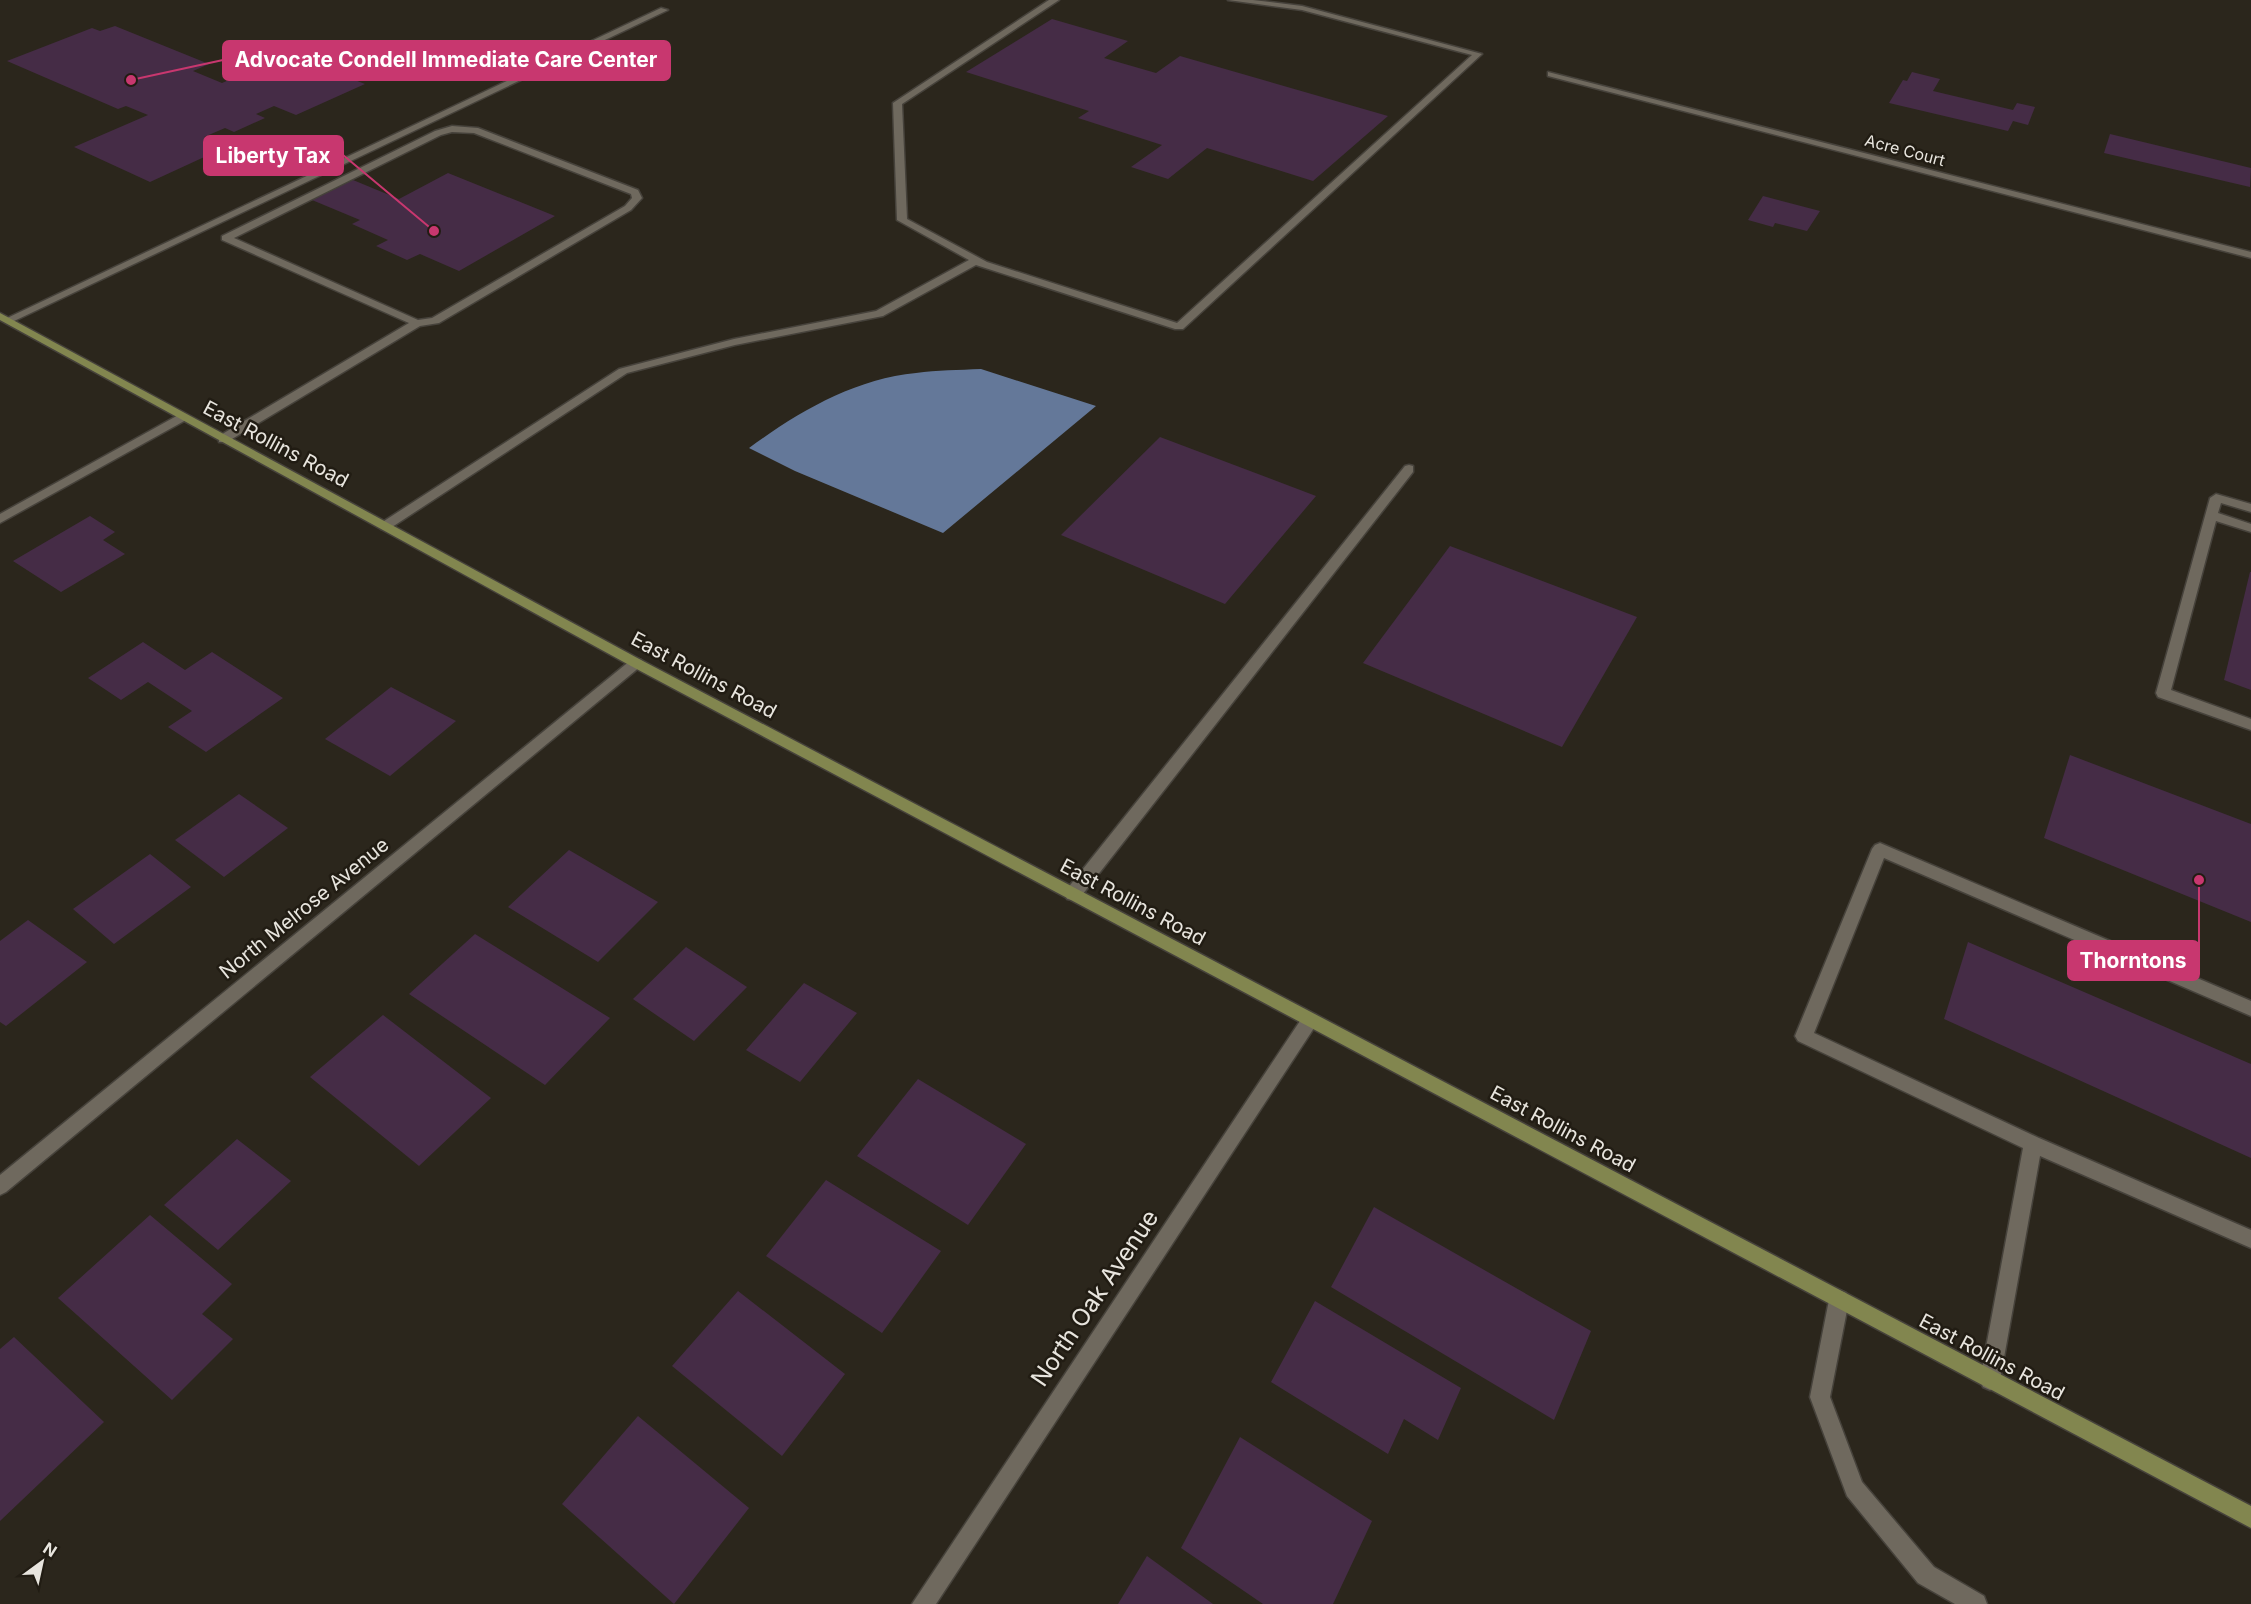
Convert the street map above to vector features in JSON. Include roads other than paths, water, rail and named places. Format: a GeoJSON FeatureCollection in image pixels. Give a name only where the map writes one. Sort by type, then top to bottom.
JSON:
{"type":"FeatureCollection","features":[{"type":"Feature","properties":{"kind":"main road","name":"East Rollins Road"},"geometry":{"type":"LineString","coordinates":[[4,318],[636,663],[2251,1517]]}},
{"type":"Feature","properties":{"kind":"street"},"geometry":{"type":"LineString","coordinates":[[986,265],[902,220],[897,103],[1055,0]]}},
{"type":"Feature","properties":{"kind":"street"},"geometry":{"type":"LineString","coordinates":[[385,526],[623,371],[734,342],[879,314],[975,261],[1179,327],[1478,54],[1302,8],[1232,0]]}},
{"type":"Feature","properties":{"kind":"street"},"geometry":{"type":"LineString","coordinates":[[4,318],[664,10]]}},
{"type":"Feature","properties":{"kind":"street","name":"Acre Court"},"geometry":{"type":"LineString","coordinates":[[1551,74],[2251,255]]}},
{"type":"Feature","properties":{"kind":"street"},"geometry":{"type":"LineString","coordinates":[[223,439],[417,323],[435,321],[628,208],[637,198],[635,192],[475,130],[452,129],[438,133],[226,238],[417,323]]}},
{"type":"Feature","properties":{"kind":"street"},"geometry":{"type":"LineString","coordinates":[[0,519],[182,417]]}},
{"type":"Feature","properties":{"kind":"street"},"geometry":{"type":"LineString","coordinates":[[1073,894],[1409,469]]}},
{"type":"Feature","properties":{"kind":"street"},"geometry":{"type":"LineString","coordinates":[[2251,508],[2216,498],[2163,693],[2251,725]]}},
{"type":"Feature","properties":{"kind":"street"},"geometry":{"type":"LineString","coordinates":[[2211,515],[2251,528]]}},
{"type":"Feature","properties":{"kind":"street","name":"North Melrose Avenue"},"geometry":{"type":"LineString","coordinates":[[0,1186],[636,663]]}},
{"type":"Feature","properties":{"kind":"street"},"geometry":{"type":"LineString","coordinates":[[2251,1009],[1880,849],[1804,1036],[2033,1144],[2251,1239]]}},
{"type":"Feature","properties":{"kind":"street","name":"North Oak Avenue"},"geometry":{"type":"LineString","coordinates":[[923,1604],[1310,1020]]}},
{"type":"Feature","properties":{"kind":"street"},"geometry":{"type":"LineString","coordinates":[[1990,1380],[2033,1144]]}},
{"type":"Feature","properties":{"kind":"street"},"geometry":{"type":"LineString","coordinates":[[1839,1300],[1820,1396],[1854,1489],[1926,1575],[1976,1604]]}},
{"type":"Feature","properties":{"kind":"water"},"geometry":{"type":"Polygon","coordinates":[[[981,369],[1096,406],[943,533],[795,471],[749,448],[807,410],[871,382],[893,376],[924,372],[981,369]]]}},
{"type":"Feature","properties":{"kind":"place","name":"Advocate Condell Immediate Care Center"},"geometry":{"type":"Point","coordinates":[131,80]}},
{"type":"Feature","properties":{"kind":"place","name":"Liberty Tax"},"geometry":{"type":"Point","coordinates":[434,231]}},
{"type":"Feature","properties":{"kind":"place","name":"Thorntons"},"geometry":{"type":"Point","coordinates":[2199,880]}}]}
